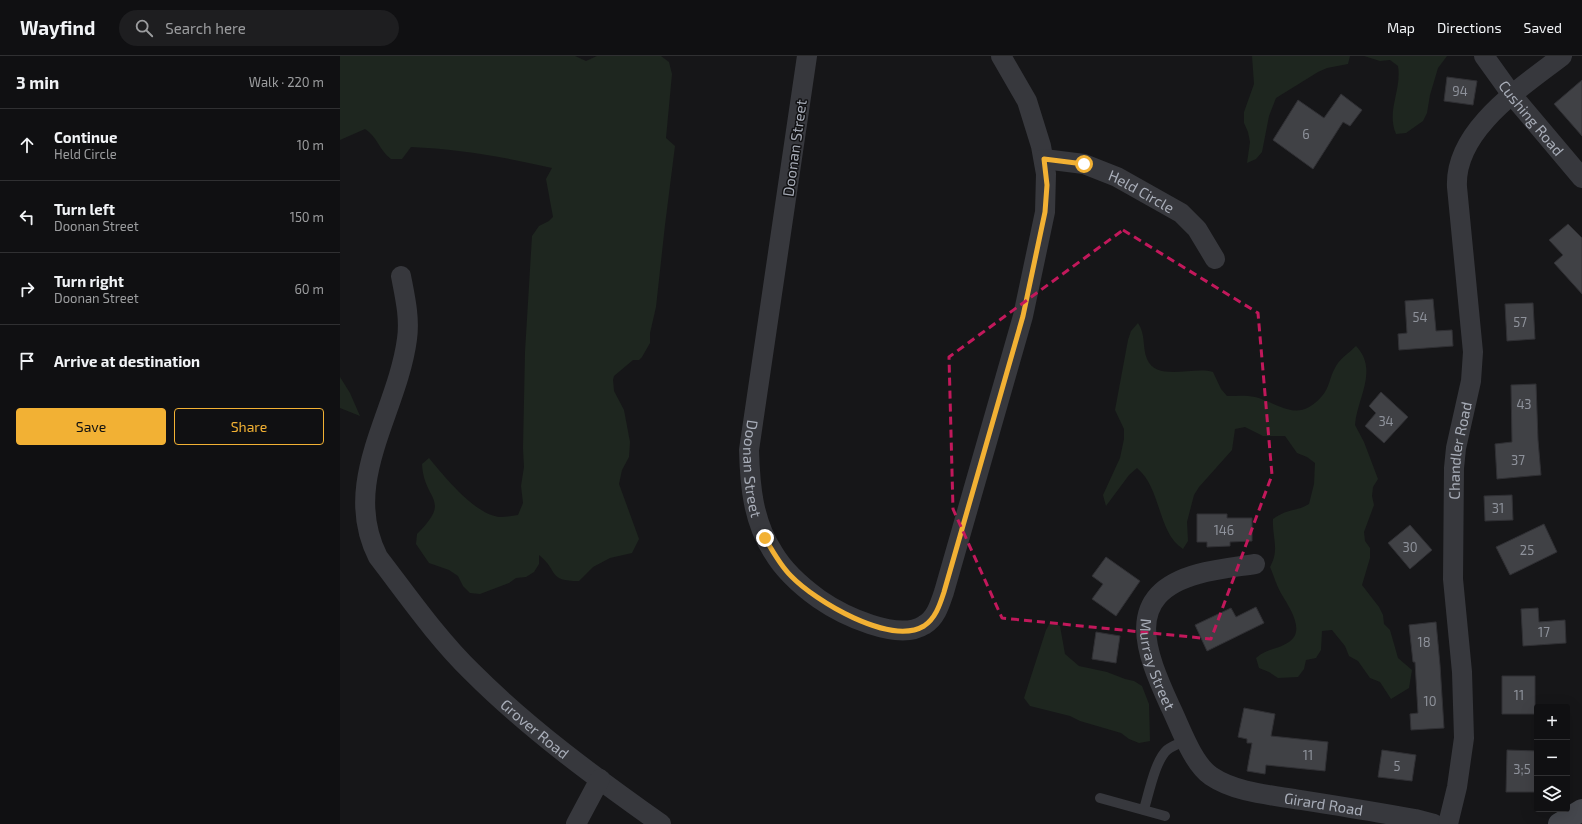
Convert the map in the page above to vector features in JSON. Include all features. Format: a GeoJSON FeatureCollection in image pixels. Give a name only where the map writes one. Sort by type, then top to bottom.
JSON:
{"type":"FeatureCollection","features":[{"type":"Feature","properties":{"kind":"street","name":"Doonan Street"},"geometry":{"type":"LineString","coordinates":[[807,56],[749,450],[750,485],[756,517],[765,538],[781,564],[792,576],[820,600],[837,610],[870,624],[890,630],[915,629],[924,625],[936,612],[944,592],[1023,316],[1045,212],[1047,185],[1044,159],[1027,102],[1001,56]]}},
{"type":"Feature","properties":{"kind":"street","name":"Cushing Road"},"geometry":{"type":"LineString","coordinates":[[1484,56],[1512,95],[1582,178]]}},
{"type":"Feature","properties":{"kind":"street","name":"Chandler Road"},"geometry":{"type":"LineString","coordinates":[[1448,824],[1457,787],[1464,738],[1462,672],[1453,578],[1454,468],[1456,448],[1471,381],[1473,352],[1457,176],[1460,162],[1482,124],[1512,95],[1562,56]]}},
{"type":"Feature","properties":{"kind":"street","name":"Held Circle"},"geometry":{"type":"LineString","coordinates":[[1044,159],[1084,164],[1111,174],[1181,213],[1197,229],[1215,259]]}},
{"type":"Feature","properties":{"kind":"street","name":"Grover Road"},"geometry":{"type":"LineString","coordinates":[[401,276],[408,317],[407,339],[400,369],[367,461],[362,485],[362,509],[367,533],[374,552],[471,672],[526,723],[661,824]]}},
{"type":"Feature","properties":{"kind":"street","name":"Murray Street"},"geometry":{"type":"LineString","coordinates":[[1255,564],[1198,574],[1175,583],[1158,594],[1149,610],[1146,628],[1148,648],[1158,678],[1198,762],[1211,776],[1231,786],[1260,793]]}},
{"type":"Feature","properties":{"kind":"street"},"geometry":{"type":"LineString","coordinates":[[576,824],[600,779]]}},
{"type":"Feature","properties":{"kind":"street","name":"Girard Road"},"geometry":{"type":"LineString","coordinates":[[1260,793],[1415,819],[1434,824]]}},
{"type":"Feature","properties":{"kind":"street"},"geometry":{"type":"LineString","coordinates":[[1559,824],[1582,810]]}},
{"type":"Feature","properties":{"kind":"lane"},"geometry":{"type":"LineString","coordinates":[[1144,809],[1157,768],[1164,754],[1173,746],[1187,740]]}},
{"type":"Feature","properties":{"kind":"lane"},"geometry":{"type":"LineString","coordinates":[[1100,798],[1122,806],[1144,809],[1165,816]]}},
{"type":"Feature","properties":{"kind":"highlighted area"},"geometry":{"type":"Polygon","coordinates":[[[1123,230],[1258,313],[1272,475],[1211,639],[1002,618],[953,509],[949,357],[1123,230]]]}},
{"type":"Feature","properties":{"kind":"shaded area"},"geometry":{"type":"Polygon","coordinates":[[[340,56],[575,56],[586,61],[597,56],[661,56],[669,62],[672,74],[666,138],[675,146],[656,307],[650,333],[650,343],[639,360],[633,360],[614,376],[613,380],[614,391],[624,410],[630,442],[629,457],[622,470],[619,484],[639,539],[632,553],[610,558],[593,567],[579,581],[569,581],[558,577],[539,555],[539,564],[534,572],[526,577],[516,578],[509,583],[480,594],[470,593],[463,586],[458,576],[449,570],[429,563],[416,544],[417,534],[428,522],[435,506],[434,500],[427,486],[422,464],[429,458],[461,494],[490,515],[500,517],[518,515],[523,503],[521,486],[524,467],[525,352],[532,236],[539,226],[549,221],[553,217],[546,179],[552,168],[482,154],[411,147],[402,159],[391,159],[372,135],[365,129],[340,140],[340,56]]]}},
{"type":"Feature","properties":{"kind":"shaded area"},"geometry":{"type":"Polygon","coordinates":[[[1252,56],[1350,56],[1348,64],[1327,68],[1318,72],[1276,98],[1269,116],[1262,152],[1256,159],[1247,163],[1250,142],[1244,123],[1244,112],[1254,84],[1252,56]]]}},
{"type":"Feature","properties":{"kind":"shaded area"},"geometry":{"type":"Polygon","coordinates":[[[1364,56],[1447,56],[1438,68],[1430,95],[1427,113],[1423,121],[1406,133],[1396,134],[1393,125],[1393,109],[1398,84],[1398,66],[1390,60],[1380,61],[1364,56]]]}},
{"type":"Feature","properties":{"kind":"shaded area"},"geometry":{"type":"Polygon","coordinates":[[[1138,323],[1143,336],[1147,359],[1152,366],[1158,370],[1167,372],[1213,372],[1221,389],[1227,396],[1255,397],[1289,410],[1305,409],[1322,396],[1337,365],[1356,346],[1363,355],[1366,365],[1365,384],[1355,425],[1364,442],[1378,479],[1373,487],[1372,496],[1374,505],[1364,532],[1365,541],[1370,548],[1370,558],[1362,585],[1379,607],[1383,615],[1384,624],[1390,630],[1398,658],[1412,670],[1409,688],[1391,699],[1380,682],[1370,678],[1358,661],[1349,656],[1345,646],[1332,630],[1322,631],[1321,650],[1316,658],[1306,660],[1304,669],[1298,677],[1278,678],[1259,668],[1256,658],[1264,652],[1289,642],[1294,637],[1296,632],[1296,625],[1292,612],[1279,589],[1270,567],[1275,555],[1273,519],[1283,513],[1309,504],[1314,484],[1315,463],[1307,457],[1297,453],[1285,436],[1263,436],[1245,427],[1235,429],[1232,450],[1199,487],[1194,495],[1187,522],[1188,541],[1183,549],[1175,542],[1168,532],[1151,487],[1137,468],[1129,475],[1106,506],[1103,495],[1120,458],[1124,439],[1124,429],[1115,410],[1128,340],[1131,331],[1138,323]]]}},
{"type":"Feature","properties":{"kind":"shaded area"},"geometry":{"type":"Polygon","coordinates":[[[340,377],[350,393],[360,416],[340,408],[340,377]]]}},
{"type":"Feature","properties":{"kind":"shaded area"},"geometry":{"type":"Polygon","coordinates":[[[1051,621],[1060,626],[1065,654],[1079,666],[1107,672],[1134,681],[1142,686],[1149,704],[1150,741],[1139,743],[1129,739],[1121,733],[1080,721],[1070,716],[1030,706],[1024,698],[1046,630],[1051,621]]]}},
{"type":"Feature","properties":{"kind":"building"},"geometry":{"type":"Polygon","coordinates":[[[1447,77],[1477,81],[1473,105],[1444,101],[1447,77]]]}},
{"type":"Feature","properties":{"kind":"building"},"geometry":{"type":"Polygon","coordinates":[[[1582,80],[1582,136],[1554,104],[1582,80]]]}},
{"type":"Feature","properties":{"kind":"building"},"geometry":{"type":"Polygon","coordinates":[[[1341,94],[1362,110],[1350,126],[1343,122],[1313,169],[1273,140],[1298,100],[1324,118],[1341,94]]]}},
{"type":"Feature","properties":{"kind":"building"},"geometry":{"type":"Polygon","coordinates":[[[1568,224],[1582,238],[1582,294],[1554,263],[1563,255],[1549,240],[1568,224]]]}},
{"type":"Feature","properties":{"kind":"building"},"geometry":{"type":"Polygon","coordinates":[[[1433,299],[1436,331],[1452,330],[1453,346],[1399,350],[1398,334],[1407,333],[1405,301],[1433,299]]]}},
{"type":"Feature","properties":{"kind":"building"},"geometry":{"type":"Polygon","coordinates":[[[1533,303],[1535,339],[1507,341],[1505,304],[1533,303]]]}},
{"type":"Feature","properties":{"kind":"building"},"geometry":{"type":"Polygon","coordinates":[[[1536,384],[1541,475],[1497,479],[1495,444],[1512,442],[1511,385],[1536,384]]]}},
{"type":"Feature","properties":{"kind":"building"},"geometry":{"type":"Polygon","coordinates":[[[1381,392],[1408,417],[1384,443],[1365,426],[1376,413],[1369,406],[1381,392]]]}},
{"type":"Feature","properties":{"kind":"building"},"geometry":{"type":"Polygon","coordinates":[[[1512,495],[1513,520],[1485,521],[1484,496],[1512,495]]]}},
{"type":"Feature","properties":{"kind":"building"},"geometry":{"type":"Polygon","coordinates":[[[1197,514],[1227,514],[1227,518],[1252,518],[1252,541],[1230,542],[1230,546],[1207,547],[1207,542],[1197,542],[1197,514]]]}},
{"type":"Feature","properties":{"kind":"building"},"geometry":{"type":"Polygon","coordinates":[[[1544,524],[1557,552],[1510,575],[1496,547],[1544,524]]]}},
{"type":"Feature","properties":{"kind":"building"},"geometry":{"type":"Polygon","coordinates":[[[1410,525],[1432,550],[1410,569],[1388,543],[1410,525]]]}},
{"type":"Feature","properties":{"kind":"building"},"geometry":{"type":"Polygon","coordinates":[[[1106,557],[1140,581],[1116,616],[1092,599],[1103,584],[1092,576],[1106,557]]]}},
{"type":"Feature","properties":{"kind":"building"},"geometry":{"type":"Polygon","coordinates":[[[1256,607],[1264,623],[1207,651],[1195,625],[1231,608],[1236,617],[1256,607]]]}},
{"type":"Feature","properties":{"kind":"building"},"geometry":{"type":"Polygon","coordinates":[[[1538,608],[1539,622],[1565,620],[1566,643],[1523,646],[1521,609],[1538,608]]]}},
{"type":"Feature","properties":{"kind":"building"},"geometry":{"type":"Polygon","coordinates":[[[1436,622],[1444,728],[1411,730],[1410,714],[1418,713],[1415,662],[1413,662],[1409,625],[1436,622]]]}},
{"type":"Feature","properties":{"kind":"building"},"geometry":{"type":"Polygon","coordinates":[[[1096,632],[1120,636],[1116,663],[1092,659],[1096,632]]]}},
{"type":"Feature","properties":{"kind":"building"},"geometry":{"type":"Polygon","coordinates":[[[1502,676],[1535,676],[1534,714],[1502,714],[1502,676]]]}},
{"type":"Feature","properties":{"kind":"building"},"geometry":{"type":"Polygon","coordinates":[[[1244,708],[1275,714],[1271,736],[1328,742],[1325,771],[1266,765],[1265,774],[1247,771],[1252,743],[1247,743],[1247,739],[1238,737],[1244,708]]]}},
{"type":"Feature","properties":{"kind":"building"},"geometry":{"type":"Polygon","coordinates":[[[1382,750],[1416,755],[1412,781],[1378,777],[1382,750]]]}},
{"type":"Feature","properties":{"kind":"building"},"geometry":{"type":"Polygon","coordinates":[[[1507,750],[1534,751],[1534,792],[1506,792],[1507,750]]]}},
{"type":"Feature","properties":{"kind":"route"},"geometry":{"type":"LineString","coordinates":[[765,538],[772,552],[792,576],[820,600],[837,610],[870,624],[890,630],[915,629],[931,620],[944,592],[960,541],[1023,316],[1045,212],[1047,185],[1044,159],[1084,164]]}}]}
